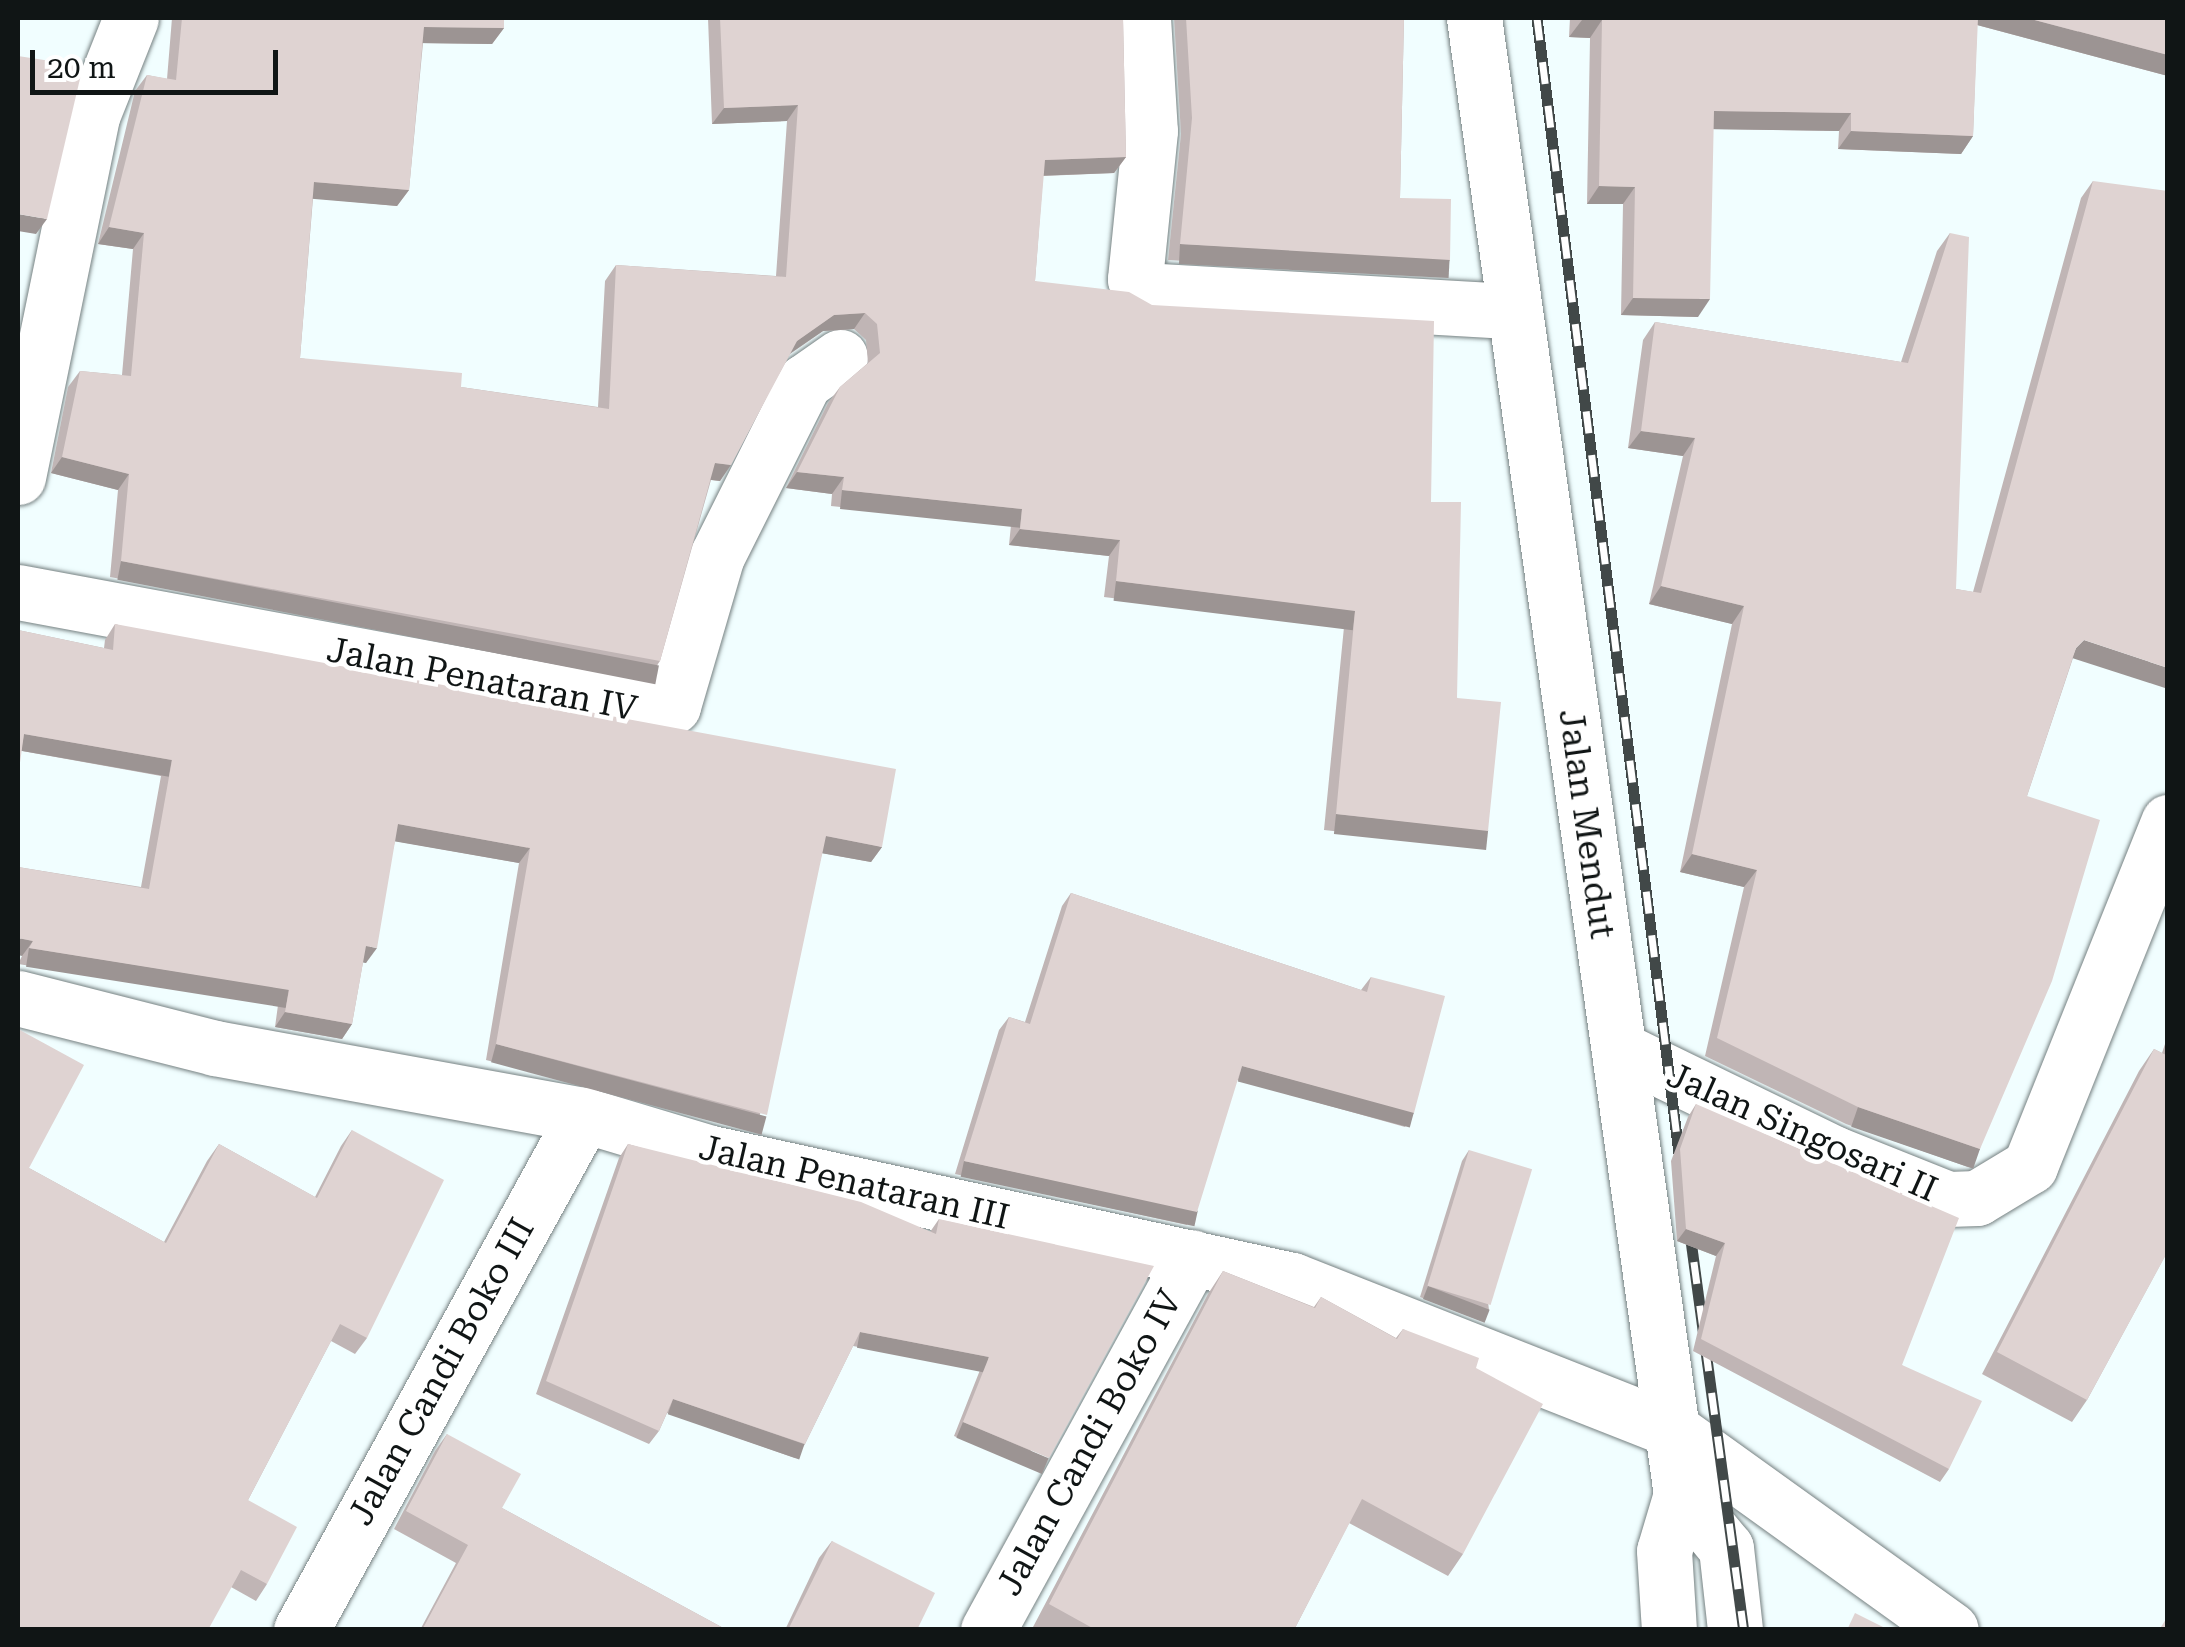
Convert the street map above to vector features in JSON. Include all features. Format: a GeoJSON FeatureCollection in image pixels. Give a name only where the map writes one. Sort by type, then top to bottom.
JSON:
{"type":"FeatureCollection","features":[{"type":"Feature","properties":{"kind":"street"},"geometry":{"type":"LineString","coordinates":[[18,477],[92,116],[131,18]]}},
{"type":"Feature","properties":{"kind":"street"},"geometry":{"type":"LineString","coordinates":[[1143,18],[1150,132],[1135,279],[1143,290],[1511,310]]}},
{"type":"Feature","properties":{"kind":"street","name":"Jalan Mendut"},"geometry":{"type":"LineString","coordinates":[[1474,18],[1511,310],[1682,1494],[1664,1551],[1669,1630]]}},
{"type":"Feature","properties":{"kind":"street","name":"Jalan Penataran IV"},"geometry":{"type":"LineString","coordinates":[[18,592],[664,712],[673,706],[734,521],[804,382],[840,356]]}},
{"type":"Feature","properties":{"kind":"street","name":"Jalan Singosari II"},"geometry":{"type":"LineString","coordinates":[[1619,1050],[1833,1153],[1948,1199],[1977,1198],[2030,1166],[2168,822]]}},
{"type":"Feature","properties":{"kind":"street","name":"Jalan Penataran III"},"geometry":{"type":"LineString","coordinates":[[18,998],[215,1048],[584,1115],[711,1153],[1292,1280],[1673,1430],[1951,1630]]}},
{"type":"Feature","properties":{"kind":"street","name":"Jalan Candi Boko III"},"geometry":{"type":"LineString","coordinates":[[301,1630],[584,1115]]}},
{"type":"Feature","properties":{"kind":"street","name":"Jalan Candi Boko IV"},"geometry":{"type":"LineString","coordinates":[[988,1630],[1192,1258]]}},
{"type":"Feature","properties":{"kind":"street"},"geometry":{"type":"LineString","coordinates":[[1682,1494],[1726,1548],[1735,1630]]}},
{"type":"Feature","properties":{"kind":"building"},"geometry":{"type":"Polygon","coordinates":[[[182,18],[504,18],[504,28],[424,27],[409,190],[314,182],[300,358],[462,373],[461,387],[609,409],[616,265],[786,277],[798,105],[724,108],[720,18],[1123,18],[1126,157],[1045,160],[1035,281],[1129,292],[1152,305],[1434,321],[1431,502],[1461,502],[1457,698],[1501,702],[1488,831],[1336,814],[1355,611],[1116,581],[1120,540],[1020,529],[1022,509],[842,490],[844,477],[797,472],[840,387],[880,353],[877,324],[865,313],[834,315],[797,341],[731,465],[715,463],[660,661],[121,561],[129,474],[62,457],[80,371],[131,376],[144,233],[109,227],[147,75],[176,80],[182,18]]]}},
{"type":"Feature","properties":{"kind":"building"},"geometry":{"type":"Polygon","coordinates":[[[1186,18],[1404,18],[1400,198],[1451,199],[1450,260],[1180,244],[1192,118],[1186,18]]]}},
{"type":"Feature","properties":{"kind":"building"},"geometry":{"type":"Polygon","coordinates":[[[1582,18],[1978,18],[1973,136],[1851,131],[1851,113],[1714,111],[1710,299],[1633,298],[1635,187],[1599,186],[1602,20],[1582,18]]]}},
{"type":"Feature","properties":{"kind":"building"},"geometry":{"type":"Polygon","coordinates":[[[2027,18],[2168,18],[2168,55],[2027,18]]]}},
{"type":"Feature","properties":{"kind":"building"},"geometry":{"type":"Polygon","coordinates":[[[18,56],[83,66],[47,219],[18,214],[18,56]]]}},
{"type":"Feature","properties":{"kind":"building"},"geometry":{"type":"Polygon","coordinates":[[[2093,181],[2168,191],[2168,668],[2084,640],[2076,648],[2027,796],[2100,820],[2052,981],[1980,1149],[1858,1107],[1717,1038],[1757,870],[1692,854],[1744,606],[1661,586],[1695,438],[1641,431],[1655,322],[1908,363],[1950,233],[1969,237],[1956,589],[1981,593],[2093,181]]]}},
{"type":"Feature","properties":{"kind":"building"},"geometry":{"type":"Polygon","coordinates":[[[115,624],[896,769],[882,847],[826,836],[767,1115],[496,1044],[530,848],[398,824],[377,948],[366,946],[352,1024],[285,1012],[289,990],[29,948],[33,941],[18,938],[18,867],[149,889],[172,760],[24,734],[18,777],[18,630],[113,650],[115,624]]]}},
{"type":"Feature","properties":{"kind":"building"},"geometry":{"type":"Polygon","coordinates":[[[1071,893],[1367,992],[1371,977],[1445,996],[1414,1113],[1242,1066],[1197,1212],[964,1161],[1009,1017],[1030,1024],[1071,893]]]}},
{"type":"Feature","properties":{"kind":"building"},"geometry":{"type":"Polygon","coordinates":[[[18,1029],[84,1065],[29,1168],[166,1243],[219,1144],[317,1198],[352,1130],[444,1180],[367,1338],[340,1324],[248,1500],[297,1527],[267,1584],[241,1570],[208,1630],[18,1630],[18,1029]]]}},
{"type":"Feature","properties":{"kind":"building"},"geometry":{"type":"Polygon","coordinates":[[[2154,1049],[2168,1056],[2168,1251],[2087,1400],[1997,1352],[2154,1049]]]}},
{"type":"Feature","properties":{"kind":"building"},"geometry":{"type":"Polygon","coordinates":[[[1696,1104],[1959,1218],[1902,1365],[1982,1401],[1949,1469],[1701,1339],[1725,1243],[1686,1229],[1680,1149],[1696,1104]]]}},
{"type":"Feature","properties":{"kind":"building"},"geometry":{"type":"Polygon","coordinates":[[[628,1144],[861,1202],[936,1234],[939,1219],[1154,1266],[1049,1458],[963,1422],[989,1357],[860,1332],[805,1444],[673,1399],[659,1431],[546,1381],[628,1144]]]}},
{"type":"Feature","properties":{"kind":"building"},"geometry":{"type":"Polygon","coordinates":[[[1469,1150],[1532,1169],[1491,1305],[1427,1286],[1469,1150]]]}},
{"type":"Feature","properties":{"kind":"building"},"geometry":{"type":"Polygon","coordinates":[[[1223,1271],[1315,1308],[1321,1297],[1397,1339],[1403,1329],[1479,1358],[1476,1368],[1543,1404],[1463,1554],[1362,1499],[1294,1630],[1096,1630],[1049,1604],[1223,1271]]]}},
{"type":"Feature","properties":{"kind":"building"},"geometry":{"type":"Polygon","coordinates":[[[447,1434],[521,1474],[502,1508],[727,1630],[422,1630],[468,1545],[406,1511],[447,1434]]]}},
{"type":"Feature","properties":{"kind":"building"},"geometry":{"type":"Polygon","coordinates":[[[832,1541],[935,1593],[917,1630],[788,1630],[832,1541]]]}},
{"type":"Feature","properties":{"kind":"building"},"geometry":{"type":"Polygon","coordinates":[[[1855,1613],[1889,1630],[1847,1630],[1855,1613]]]}},
{"type":"Feature","properties":{"kind":"building"},"geometry":{"type":"Polygon","coordinates":[[[2168,1616],[2168,1630],[2159,1630],[2168,1616]]]}},
{"type":"Feature","properties":{"kind":"railway"},"geometry":{"type":"LineString","coordinates":[[1537,18],[1681,1169]]}},
{"type":"Feature","properties":{"kind":"railway"},"geometry":{"type":"LineString","coordinates":[[1688,1218],[1744,1630]]}}]}
